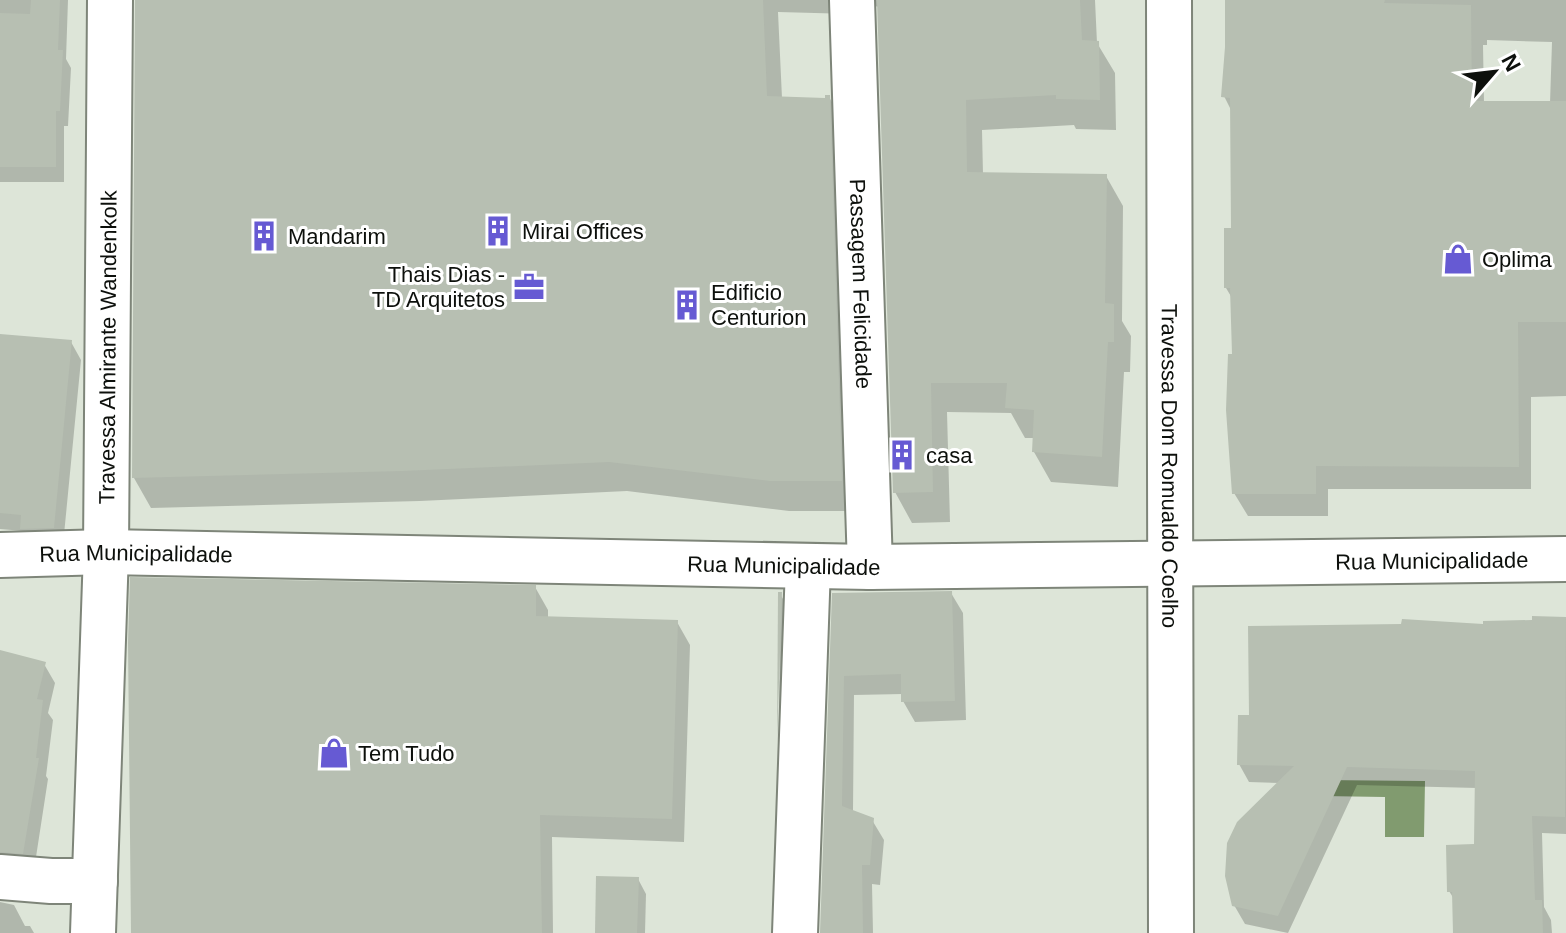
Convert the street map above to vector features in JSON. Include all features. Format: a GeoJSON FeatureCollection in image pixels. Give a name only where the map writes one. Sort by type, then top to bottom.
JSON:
{"type":"FeatureCollection","features":[{"type":"Feature","properties":{"kind":"street","name":"Travessa Almirante Wandenkolk"},"geometry":{"type":"LineString","coordinates":[[93,933],[106,552],[110,0]]}},
{"type":"Feature","properties":{"kind":"street","name":"Passagem Felicidade"},"geometry":{"type":"LineString","coordinates":[[852,0],[870,567]]}},
{"type":"Feature","properties":{"kind":"street","name":"Travessa Dom Romualdo Coelho"},"geometry":{"type":"LineString","coordinates":[[1169,0],[1171,933]]}},
{"type":"Feature","properties":{"kind":"street","name":"Rua Municipalidade"},"geometry":{"type":"LineString","coordinates":[[0,555],[106,552],[870,567],[1566,559]]}},
{"type":"Feature","properties":{"kind":"street"},"geometry":{"type":"LineString","coordinates":[[795,933],[808,566]]}},
{"type":"Feature","properties":{"kind":"street"},"geometry":{"type":"LineString","coordinates":[[0,877],[95,881]]}},
{"type":"Feature","properties":{"kind":"shaded area"},"geometry":{"type":"Polygon","coordinates":[[[1321,780],[1425,781],[1424,837],[1385,837],[1385,797],[1322,796],[1321,780]]]}},
{"type":"Feature","properties":{"kind":"building"},"geometry":{"type":"Polygon","coordinates":[[[31,0],[60,0],[58,50],[63,50],[60,111],[56,111],[56,167],[0,167],[0,13],[30,14],[31,0]]]}},
{"type":"Feature","properties":{"kind":"building"},"geometry":{"type":"Polygon","coordinates":[[[135,0],[763,0],[767,96],[825,98],[825,95],[830,95],[842,481],[770,481],[609,462],[132,478],[135,0]]]}},
{"type":"Feature","properties":{"kind":"building"},"geometry":{"type":"Polygon","coordinates":[[[877,0],[1080,0],[1082,40],[1099,41],[1100,100],[1056,99],[1056,95],[966,100],[967,172],[1107,174],[1105,303],[1114,304],[1114,342],[1108,342],[1102,457],[1032,452],[1034,410],[1005,408],[1007,383],[931,383],[933,492],[893,493],[877,0]]]}},
{"type":"Feature","properties":{"kind":"building"},"geometry":{"type":"Polygon","coordinates":[[[1225,0],[1385,0],[1384,3],[1471,5],[1472,101],[1566,101],[1566,322],[1518,322],[1519,467],[1316,466],[1316,494],[1232,494],[1226,410],[1228,354],[1232,354],[1230,288],[1224,288],[1224,228],[1231,228],[1230,98],[1221,97],[1225,0]]]}},
{"type":"Feature","properties":{"kind":"building"},"geometry":{"type":"Polygon","coordinates":[[[0,334],[72,340],[54,528],[20,529],[21,515],[0,513],[0,334]]]}},
{"type":"Feature","properties":{"kind":"building","name":"Tem Tudo"},"geometry":{"type":"Polygon","coordinates":[[[130,577],[536,585],[536,616],[678,620],[672,819],[540,815],[542,933],[131,933],[130,577]]]}},
{"type":"Feature","properties":{"kind":"building"},"geometry":{"type":"Polygon","coordinates":[[[952,591],[955,701],[901,702],[901,674],[844,676],[842,806],[874,818],[870,865],[862,865],[863,933],[820,933],[832,593],[952,591]]]}},
{"type":"Feature","properties":{"kind":"building"},"geometry":{"type":"Polygon","coordinates":[[[778,592],[782,592],[777,742],[778,592]]]}},
{"type":"Feature","properties":{"kind":"building"},"geometry":{"type":"Polygon","coordinates":[[[1532,616],[1566,617],[1565,817],[1532,816],[1535,900],[1542,900],[1543,933],[1453,933],[1452,892],[1447,892],[1446,845],[1474,844],[1475,771],[1347,767],[1278,916],[1232,906],[1225,876],[1227,843],[1237,822],[1294,766],[1237,765],[1238,715],[1249,715],[1248,626],[1401,624],[1402,619],[1483,624],[1483,621],[1532,620],[1532,616]]]}},
{"type":"Feature","properties":{"kind":"building"},"geometry":{"type":"Polygon","coordinates":[[[0,650],[46,662],[37,699],[43,700],[36,758],[39,758],[23,854],[0,852],[0,650]]]}},
{"type":"Feature","properties":{"kind":"building"},"geometry":{"type":"Polygon","coordinates":[[[596,876],[639,877],[637,933],[595,933],[596,876]]]}},
{"type":"Feature","properties":{"kind":"place","name":"Mirai Offices"},"geometry":{"type":"Point","coordinates":[498,231]}},
{"type":"Feature","properties":{"kind":"place","name":"Mandarim"},"geometry":{"type":"Point","coordinates":[264,236]}},
{"type":"Feature","properties":{"kind":"place","name":"Oplima"},"geometry":{"type":"Point","coordinates":[1458,259]}},
{"type":"Feature","properties":{"kind":"place","name":"Thais Dias - TD Arquitetos"},"geometry":{"type":"Point","coordinates":[529,287]}},
{"type":"Feature","properties":{"kind":"place","name":"Edificio Centurion"},"geometry":{"type":"Point","coordinates":[687,305]}},
{"type":"Feature","properties":{"kind":"place","name":"casa"},"geometry":{"type":"Point","coordinates":[902,455]}},
{"type":"Feature","properties":{"kind":"place","name":"Tem Tudo"},"geometry":{"type":"Point","coordinates":[334,753]}}]}
